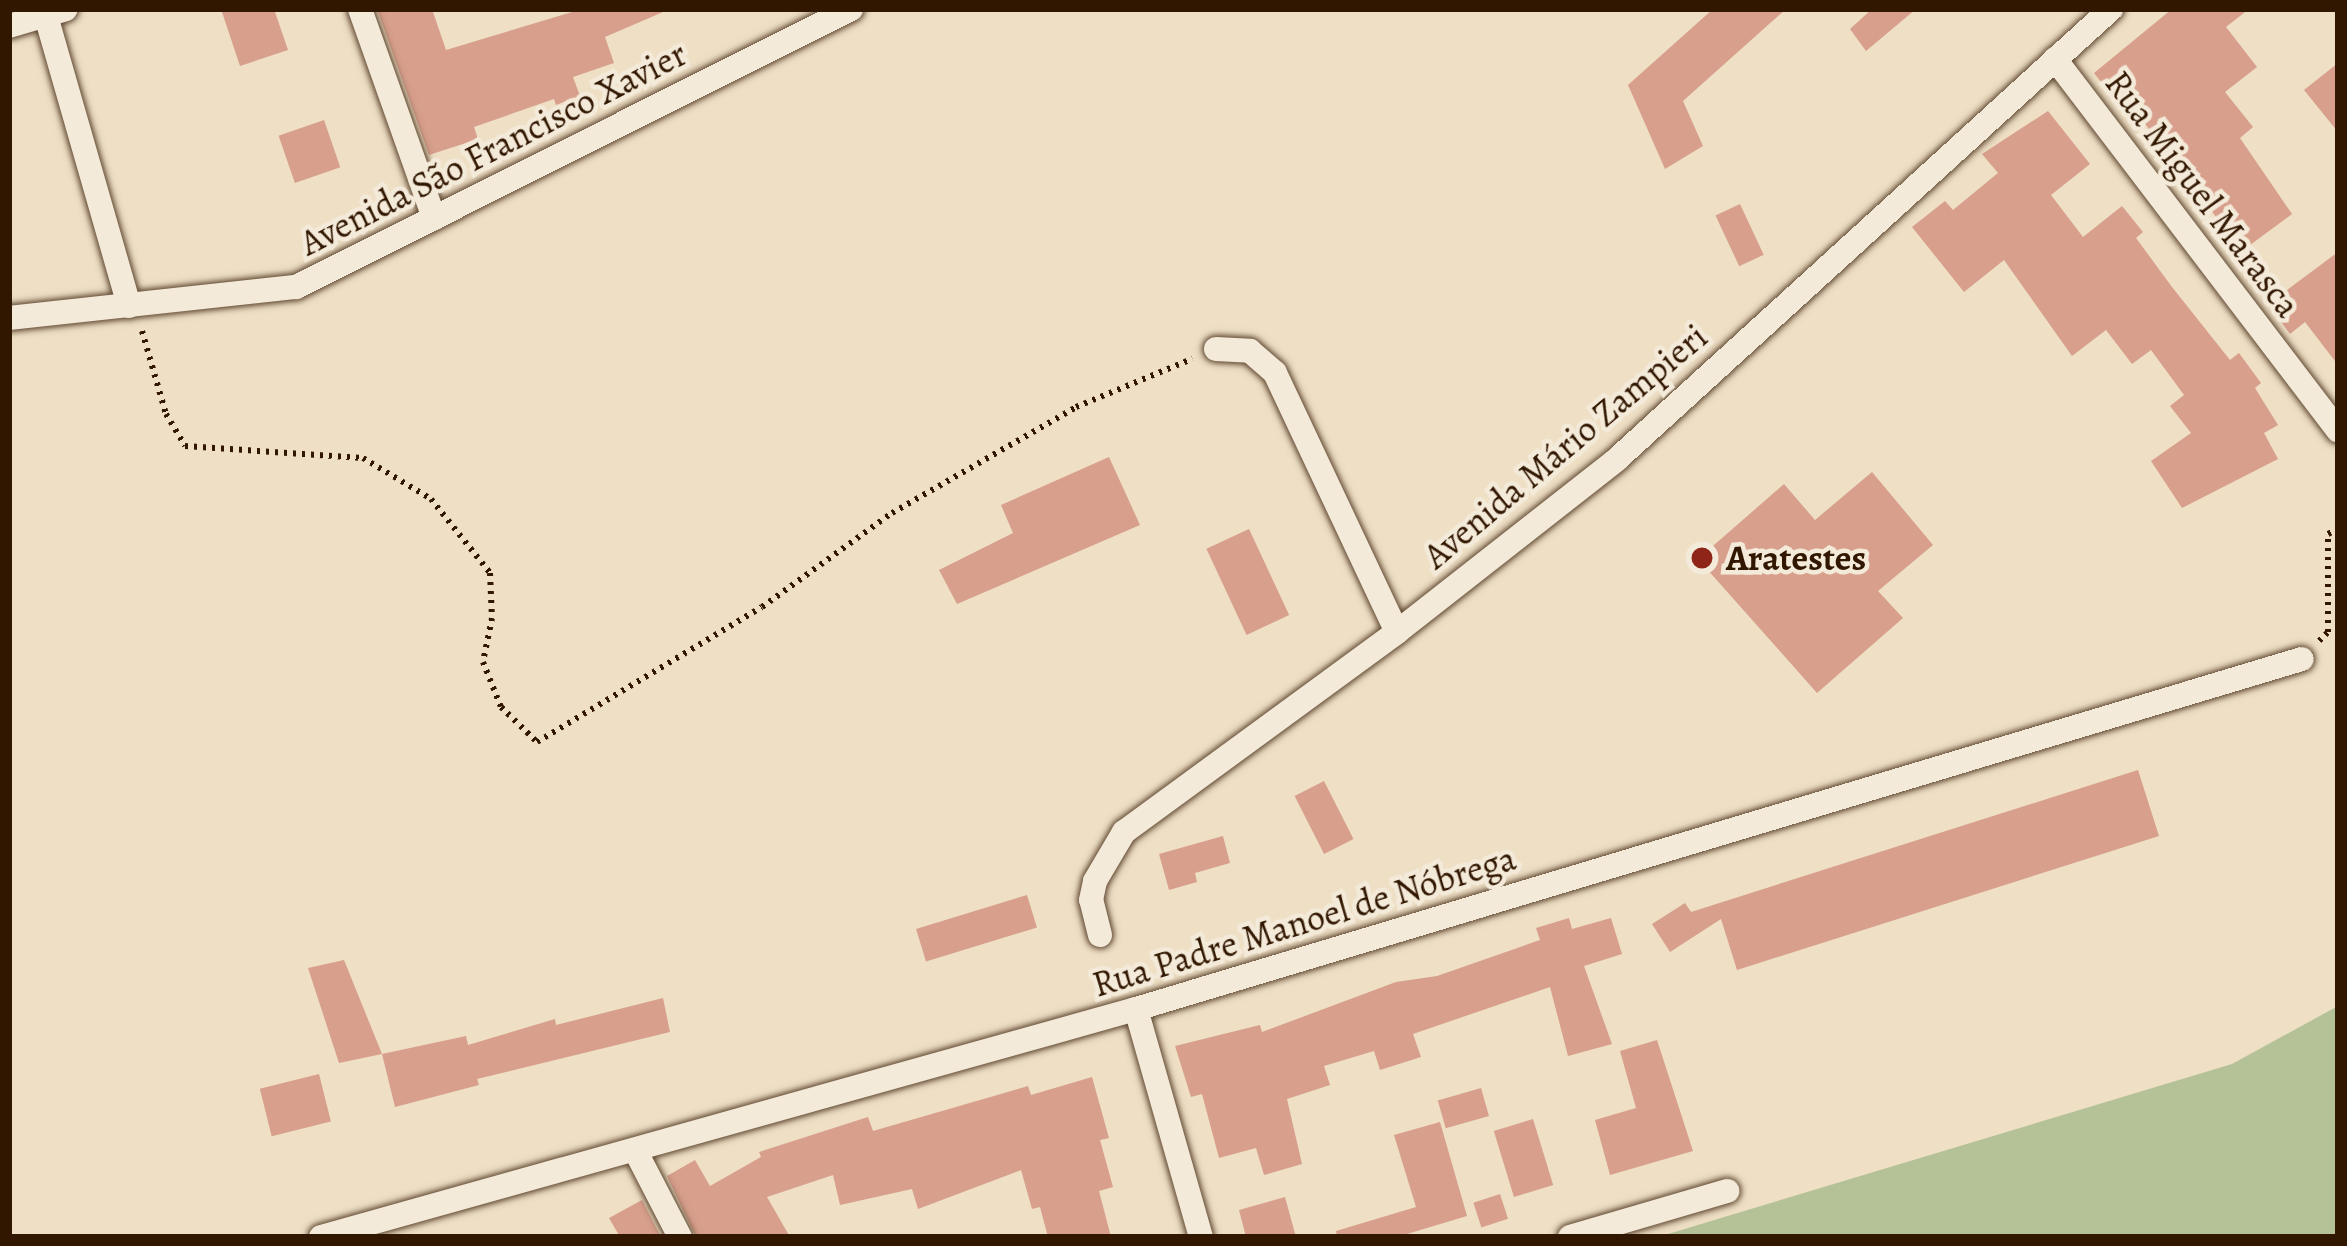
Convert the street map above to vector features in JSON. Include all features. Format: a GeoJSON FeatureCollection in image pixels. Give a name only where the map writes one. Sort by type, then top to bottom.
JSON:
{"type":"FeatureCollection","features":[{"type":"Feature","properties":{"kind":"street"},"geometry":{"type":"LineString","coordinates":[[360,9],[434,218]]}},
{"type":"Feature","properties":{"kind":"street","name":"Avenida São Francisco Xavier"},"geometry":{"type":"LineString","coordinates":[[9,318],[296,287],[851,9]]}},
{"type":"Feature","properties":{"kind":"street","name":"Avenida Mário Zampieri"},"geometry":{"type":"LineString","coordinates":[[1100,935],[1091,900],[1096,881],[1124,832],[1397,632],[1616,460],[2111,9]]}},
{"type":"Feature","properties":{"kind":"street"},"geometry":{"type":"LineString","coordinates":[[9,26],[52,12],[129,306]]}},
{"type":"Feature","properties":{"kind":"street","name":"Rua Miguel Marasca"},"geometry":{"type":"LineString","coordinates":[[2055,58],[2338,431]]}},
{"type":"Feature","properties":{"kind":"street"},"geometry":{"type":"LineString","coordinates":[[1216,349],[1250,351],[1275,373],[1397,632]]}},
{"type":"Feature","properties":{"kind":"street","name":"Rua Padre Manoel de Nóbrega"},"geometry":{"type":"LineString","coordinates":[[321,1237],[1136,1010],[2302,658]]}},
{"type":"Feature","properties":{"kind":"street"},"geometry":{"type":"LineString","coordinates":[[1136,1010],[1202,1237]]}},
{"type":"Feature","properties":{"kind":"street"},"geometry":{"type":"LineString","coordinates":[[634,1150],[680,1237]]}},
{"type":"Feature","properties":{"kind":"street"},"geometry":{"type":"LineString","coordinates":[[1570,1237],[1727,1192]]}},
{"type":"Feature","properties":{"kind":"path"},"geometry":{"type":"LineString","coordinates":[[129,306],[149,346],[166,414],[185,446],[363,458],[431,499],[490,573],[492,618],[483,662],[500,707],[537,742],[762,607],[892,514],[953,478],[1076,407],[1216,349]]}},
{"type":"Feature","properties":{"kind":"path"},"geometry":{"type":"LineString","coordinates":[[2302,658],[2328,632],[2328,534],[2338,529]]}},
{"type":"Feature","properties":{"kind":"green space"},"geometry":{"type":"Polygon","coordinates":[[[2338,1006],[2338,1237],[1658,1237],[2232,1064],[2338,1006]]]}},
{"type":"Feature","properties":{"kind":"building"},"geometry":{"type":"Polygon","coordinates":[[[221,9],[274,9],[288,50],[240,66],[221,9]]]}},
{"type":"Feature","properties":{"kind":"building"},"geometry":{"type":"Polygon","coordinates":[[[377,9],[432,9],[446,50],[582,9],[670,9],[605,37],[614,63],[573,77],[580,96],[556,105],[554,99],[474,127],[478,139],[429,155],[377,9]]]}},
{"type":"Feature","properties":{"kind":"building"},"geometry":{"type":"Polygon","coordinates":[[[1713,9],[1786,9],[1683,101],[1703,146],[1665,169],[1628,85],[1713,9]]]}},
{"type":"Feature","properties":{"kind":"building"},"geometry":{"type":"Polygon","coordinates":[[[1872,9],[1916,9],[1866,51],[1850,29],[1872,9]]]}},
{"type":"Feature","properties":{"kind":"building"},"geometry":{"type":"Polygon","coordinates":[[[2172,9],[2249,9],[2226,27],[2257,67],[2225,92],[2253,127],[2240,138],[2292,214],[2242,251],[2130,104],[2122,109],[2094,73],[2172,9]]]}},
{"type":"Feature","properties":{"kind":"building"},"geometry":{"type":"Polygon","coordinates":[[[2338,63],[2338,132],[2304,90],[2338,63]]]}},
{"type":"Feature","properties":{"kind":"building"},"geometry":{"type":"Polygon","coordinates":[[[2048,111],[2090,164],[2051,195],[2083,237],[2122,206],[2143,232],[2136,238],[2172,287],[2230,360],[2239,353],[2261,383],[2255,388],[2278,425],[2264,433],[2278,459],[2182,508],[2151,461],[2191,433],[2170,406],[2184,395],[2151,350],[2132,364],[2106,330],[2072,356],[2004,260],[1964,292],[1912,227],[1945,201],[1953,210],[1998,173],[1982,154],[2048,111]]]}},
{"type":"Feature","properties":{"kind":"building"},"geometry":{"type":"Polygon","coordinates":[[[324,120],[340,167],[295,183],[279,136],[324,120]]]}},
{"type":"Feature","properties":{"kind":"building"},"geometry":{"type":"Polygon","coordinates":[[[1740,204],[1764,255],[1739,266],[1716,215],[1740,204]]]}},
{"type":"Feature","properties":{"kind":"building"},"geometry":{"type":"Polygon","coordinates":[[[2338,252],[2338,365],[2305,322],[2290,334],[2268,304],[2338,252]]]}},
{"type":"Feature","properties":{"kind":"building"},"geometry":{"type":"Polygon","coordinates":[[[1109,457],[1140,525],[957,604],[939,570],[1013,533],[1001,505],[1109,457]]]}},
{"type":"Feature","properties":{"kind":"building"},"geometry":{"type":"Polygon","coordinates":[[[1872,472],[1933,545],[1878,591],[1903,618],[1817,693],[1698,559],[1784,484],[1815,520],[1872,472]]]}},
{"type":"Feature","properties":{"kind":"building"},"geometry":{"type":"Polygon","coordinates":[[[1249,529],[1289,615],[1247,635],[1206,549],[1249,529]]]}},
{"type":"Feature","properties":{"kind":"building"},"geometry":{"type":"Polygon","coordinates":[[[2138,770],[2159,836],[1737,970],[1721,919],[1670,952],[1652,924],[1685,903],[1691,912],[2138,770]]]}},
{"type":"Feature","properties":{"kind":"building"},"geometry":{"type":"Polygon","coordinates":[[[1324,781],[1354,839],[1324,854],[1295,796],[1324,781]]]}},
{"type":"Feature","properties":{"kind":"building"},"geometry":{"type":"Polygon","coordinates":[[[1223,836],[1230,863],[1195,873],[1197,882],[1169,890],[1159,854],[1223,836]]]}},
{"type":"Feature","properties":{"kind":"building"},"geometry":{"type":"Polygon","coordinates":[[[1027,895],[1037,928],[926,961],[916,929],[1027,895]]]}},
{"type":"Feature","properties":{"kind":"building"},"geometry":{"type":"Polygon","coordinates":[[[1569,918],[1572,929],[1611,918],[1622,954],[1584,966],[1612,1044],[1568,1056],[1550,987],[1413,1034],[1421,1057],[1380,1070],[1374,1051],[1324,1066],[1330,1085],[1287,1099],[1302,1164],[1264,1175],[1256,1148],[1219,1158],[1202,1094],[1191,1097],[1175,1046],[1260,1025],[1262,1032],[1396,982],[1437,976],[1540,940],[1536,928],[1569,918]]]}},
{"type":"Feature","properties":{"kind":"building"},"geometry":{"type":"Polygon","coordinates":[[[344,960],[382,1054],[339,1063],[308,968],[344,960]]]}},
{"type":"Feature","properties":{"kind":"building"},"geometry":{"type":"Polygon","coordinates":[[[663,998],[670,1032],[477,1079],[479,1085],[395,1107],[382,1054],[466,1036],[468,1045],[555,1019],[556,1025],[663,998]]]}},
{"type":"Feature","properties":{"kind":"building"},"geometry":{"type":"Polygon","coordinates":[[[1657,1040],[1693,1151],[1610,1175],[1595,1120],[1636,1108],[1620,1051],[1657,1040]]]}},
{"type":"Feature","properties":{"kind":"building"},"geometry":{"type":"Polygon","coordinates":[[[319,1074],[331,1122],[272,1136],[260,1089],[319,1074]]]}},
{"type":"Feature","properties":{"kind":"building"},"geometry":{"type":"Polygon","coordinates":[[[1092,1077],[1109,1138],[1100,1140],[1113,1187],[1099,1191],[1111,1237],[1048,1237],[1040,1207],[1032,1209],[1021,1170],[918,1209],[912,1189],[840,1205],[833,1175],[767,1197],[790,1237],[696,1237],[667,1176],[695,1160],[710,1186],[761,1157],[759,1152],[868,1117],[873,1131],[1028,1086],[1031,1095],[1092,1077]]]}},
{"type":"Feature","properties":{"kind":"building"},"geometry":{"type":"Polygon","coordinates":[[[1481,1088],[1489,1116],[1446,1128],[1438,1100],[1481,1088]]]}},
{"type":"Feature","properties":{"kind":"building"},"geometry":{"type":"Polygon","coordinates":[[[1533,1119],[1553,1185],[1514,1197],[1494,1131],[1533,1119]]]}},
{"type":"Feature","properties":{"kind":"building"},"geometry":{"type":"Polygon","coordinates":[[[1440,1122],[1467,1216],[1397,1237],[1337,1237],[1336,1231],[1416,1207],[1394,1135],[1440,1122]]]}},
{"type":"Feature","properties":{"kind":"building"},"geometry":{"type":"Polygon","coordinates":[[[1500,1194],[1508,1219],[1481,1227],[1473,1203],[1500,1194]]]}},
{"type":"Feature","properties":{"kind":"building"},"geometry":{"type":"Polygon","coordinates":[[[1285,1197],[1296,1237],[1246,1237],[1239,1210],[1285,1197]]]}},
{"type":"Feature","properties":{"kind":"building"},"geometry":{"type":"Polygon","coordinates":[[[642,1200],[661,1237],[620,1237],[609,1218],[642,1200]]]}},
{"type":"Feature","properties":{"kind":"place","name":"Aratestes"},"geometry":{"type":"Point","coordinates":[1702,558]}}]}
